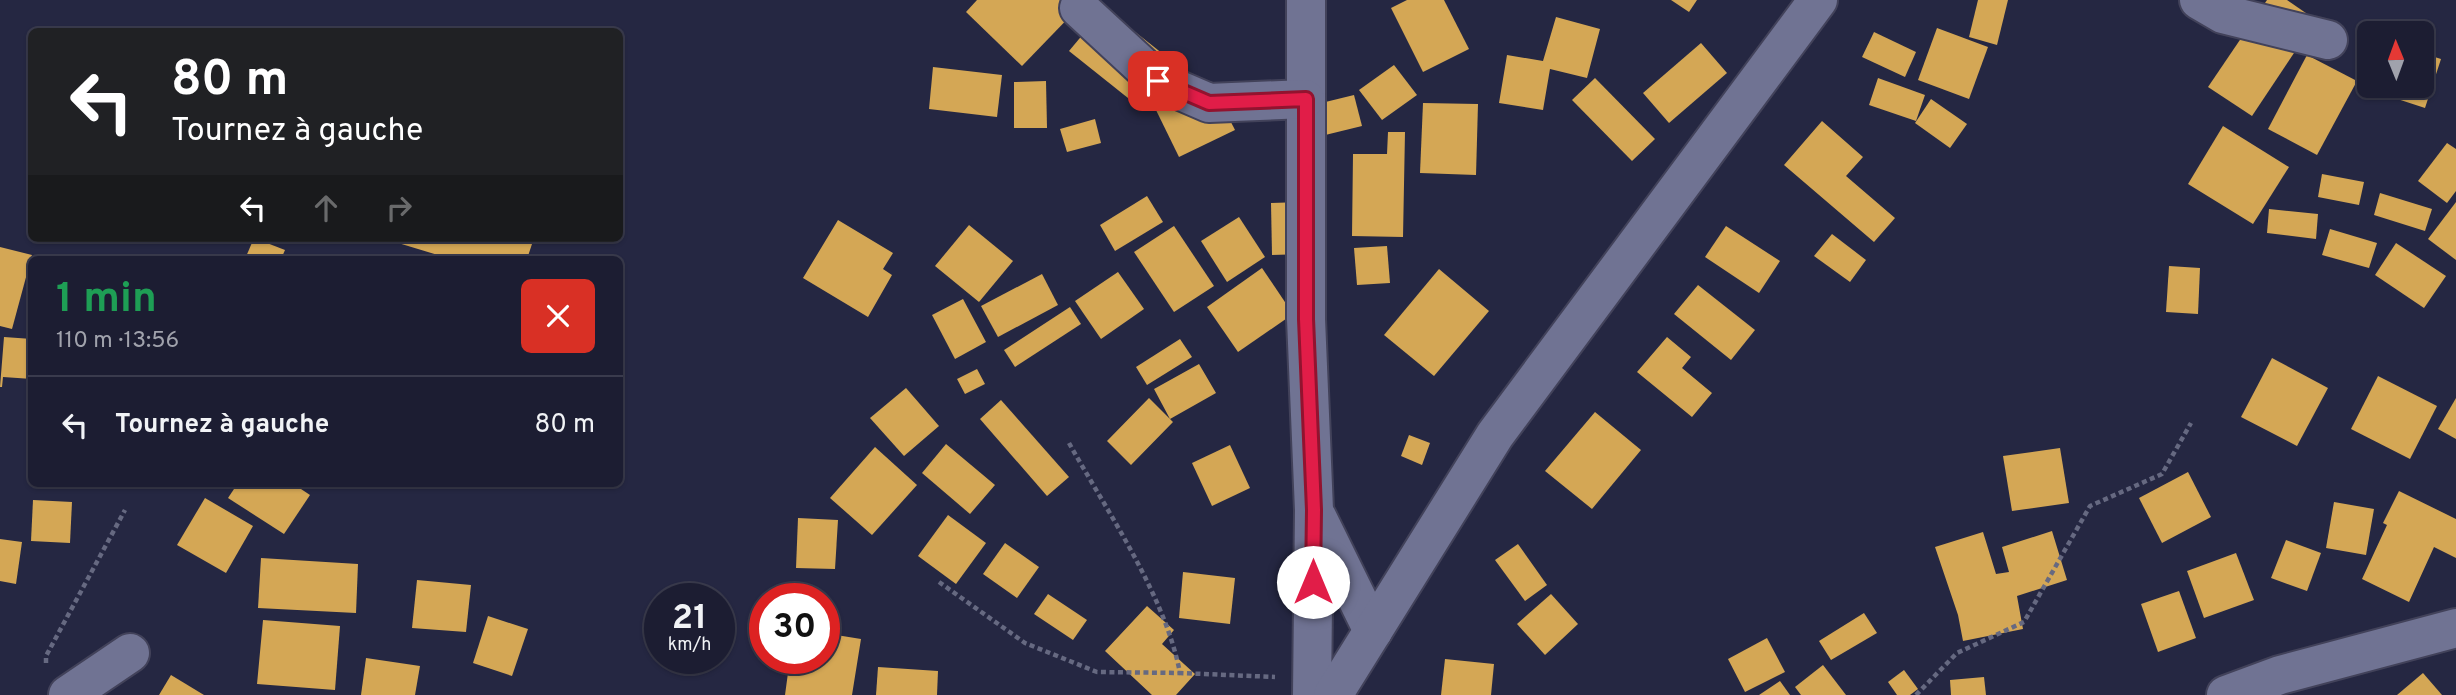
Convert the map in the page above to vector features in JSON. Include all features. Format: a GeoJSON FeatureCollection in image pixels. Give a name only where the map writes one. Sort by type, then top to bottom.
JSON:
{"type":"FeatureCollection","features":[{"type":"Feature","properties":{"kind":"street"},"geometry":{"type":"LineString","coordinates":[[1306,0],[1306,319],[1319,690]]}},
{"type":"Feature","properties":{"kind":"street"},"geometry":{"type":"LineString","coordinates":[[1319,690],[1373,631],[1495,435],[1818,0]]}},
{"type":"Feature","properties":{"kind":"street"},"geometry":{"type":"LineString","coordinates":[[2199,0],[2223,14],[2328,40]]}},
{"type":"Feature","properties":{"kind":"street"},"geometry":{"type":"LineString","coordinates":[[1079,8],[1158,81],[1209,103],[1306,99]]}},
{"type":"Feature","properties":{"kind":"street"},"geometry":{"type":"LineString","coordinates":[[1314,510],[1373,631]]}},
{"type":"Feature","properties":{"kind":"street"},"geometry":{"type":"LineString","coordinates":[[2225,695],[2280,674],[2456,628]]}},
{"type":"Feature","properties":{"kind":"street"},"geometry":{"type":"LineString","coordinates":[[57,682],[130,653]]}},
{"type":"Feature","properties":{"kind":"path"},"geometry":{"type":"LineString","coordinates":[[1916,695],[1957,653],[2024,622],[2090,506],[2162,474],[2190,423]]}},
{"type":"Feature","properties":{"kind":"path"},"geometry":{"type":"LineString","coordinates":[[1069,443],[1144,577],[1175,645],[1180,673]]}},
{"type":"Feature","properties":{"kind":"path"},"geometry":{"type":"LineString","coordinates":[[57,682],[46,656],[125,510]]}},
{"type":"Feature","properties":{"kind":"path"},"geometry":{"type":"LineString","coordinates":[[939,582],[1025,643],[1097,672],[1180,673],[1319,690]]}},
{"type":"Feature","properties":{"kind":"building"},"geometry":{"type":"Polygon","coordinates":[[[977,0],[1071,0],[1079,7],[1022,66],[966,12],[977,0]]]}},
{"type":"Feature","properties":{"kind":"building"},"geometry":{"type":"Polygon","coordinates":[[[1407,0],[1444,0],[1469,49],[1423,72],[1391,8],[1407,0]]]}},
{"type":"Feature","properties":{"kind":"building"},"geometry":{"type":"Polygon","coordinates":[[[1671,0],[1697,0],[1689,12],[1671,0]]]}},
{"type":"Feature","properties":{"kind":"building"},"geometry":{"type":"Polygon","coordinates":[[[1978,0],[2008,0],[1997,45],[1969,37],[1978,0]]]}},
{"type":"Feature","properties":{"kind":"building"},"geometry":{"type":"Polygon","coordinates":[[[2267,0],[2287,0],[2316,20],[2252,116],[2208,87],[2267,0]]]}},
{"type":"Feature","properties":{"kind":"building"},"geometry":{"type":"Polygon","coordinates":[[[1105,8],[1168,58],[1133,102],[1069,51],[1105,8]]]}},
{"type":"Feature","properties":{"kind":"building"},"geometry":{"type":"Polygon","coordinates":[[[1556,17],[1600,29],[1587,78],[1550,69],[1543,110],[1499,103],[1507,55],[1543,61],[1556,17]]]}},
{"type":"Feature","properties":{"kind":"building"},"geometry":{"type":"Polygon","coordinates":[[[1937,28],[1988,47],[1969,99],[1918,80],[1937,28]]]}},
{"type":"Feature","properties":{"kind":"building"},"geometry":{"type":"Polygon","coordinates":[[[1874,32],[1916,52],[1905,77],[1862,57],[1874,32]]]}},
{"type":"Feature","properties":{"kind":"building"},"geometry":{"type":"Polygon","coordinates":[[[1701,43],[1727,73],[1669,123],[1643,93],[1701,43]]]}},
{"type":"Feature","properties":{"kind":"building"},"geometry":{"type":"Polygon","coordinates":[[[2307,55],[2357,81],[2317,155],[2268,129],[2307,55]]]}},
{"type":"Feature","properties":{"kind":"building"},"geometry":{"type":"Polygon","coordinates":[[[2434,57],[2441,59],[2434,80],[2434,57]]]}},
{"type":"Feature","properties":{"kind":"building"},"geometry":{"type":"Polygon","coordinates":[[[1394,65],[1417,95],[1382,120],[1359,90],[1394,65]]]}},
{"type":"Feature","properties":{"kind":"building"},"geometry":{"type":"Polygon","coordinates":[[[933,67],[1002,75],[997,117],[929,109],[933,67]]]}},
{"type":"Feature","properties":{"kind":"building"},"geometry":{"type":"Polygon","coordinates":[[[1595,78],[1655,139],[1632,161],[1572,100],[1595,78]]]}},
{"type":"Feature","properties":{"kind":"building"},"geometry":{"type":"Polygon","coordinates":[[[1878,78],[1925,95],[1916,121],[1869,105],[1878,78]]]}},
{"type":"Feature","properties":{"kind":"building"},"geometry":{"type":"Polygon","coordinates":[[[1046,81],[1047,128],[1014,128],[1014,82],[1046,81]]]}},
{"type":"Feature","properties":{"kind":"building"},"geometry":{"type":"Polygon","coordinates":[[[1210,81],[1235,130],[1179,157],[1155,108],[1210,81]]]}},
{"type":"Feature","properties":{"kind":"building"},"geometry":{"type":"Polygon","coordinates":[[[1354,95],[1362,126],[1313,138],[1305,107],[1354,95]]]}},
{"type":"Feature","properties":{"kind":"building"},"geometry":{"type":"Polygon","coordinates":[[[2394,98],[2428,98],[2425,108],[2394,98]]]}},
{"type":"Feature","properties":{"kind":"building"},"geometry":{"type":"Polygon","coordinates":[[[1931,99],[1967,124],[1950,148],[1915,123],[1931,99]]]}},
{"type":"Feature","properties":{"kind":"building"},"geometry":{"type":"Polygon","coordinates":[[[1423,103],[1478,104],[1476,175],[1420,173],[1423,103]]]}},
{"type":"Feature","properties":{"kind":"building"},"geometry":{"type":"Polygon","coordinates":[[[1095,119],[1101,143],[1067,152],[1060,129],[1095,119]]]}},
{"type":"Feature","properties":{"kind":"building"},"geometry":{"type":"Polygon","coordinates":[[[1822,121],[1863,157],[1846,176],[1895,218],[1874,242],[1784,165],[1822,121]]]}},
{"type":"Feature","properties":{"kind":"building"},"geometry":{"type":"Polygon","coordinates":[[[2223,126],[2289,167],[2253,224],[2188,184],[2223,126]]]}},
{"type":"Feature","properties":{"kind":"building"},"geometry":{"type":"Polygon","coordinates":[[[1388,132],[1405,132],[1403,237],[1352,236],[1353,154],[1387,154],[1388,132]]]}},
{"type":"Feature","properties":{"kind":"building"},"geometry":{"type":"Polygon","coordinates":[[[2447,143],[2456,149],[2456,191],[2447,203],[2418,181],[2447,143]]]}},
{"type":"Feature","properties":{"kind":"building"},"geometry":{"type":"Polygon","coordinates":[[[2322,174],[2364,182],[2359,205],[2318,197],[2322,174]]]}},
{"type":"Feature","properties":{"kind":"building"},"geometry":{"type":"Polygon","coordinates":[[[2380,193],[2432,209],[2425,231],[2374,215],[2380,193]]]}},
{"type":"Feature","properties":{"kind":"building"},"geometry":{"type":"Polygon","coordinates":[[[1147,196],[1163,222],[1115,251],[1100,225],[1147,196]]]}},
{"type":"Feature","properties":{"kind":"building"},"geometry":{"type":"Polygon","coordinates":[[[1302,202],[1304,254],[1272,255],[1271,203],[1302,202]]]}},
{"type":"Feature","properties":{"kind":"building"},"geometry":{"type":"Polygon","coordinates":[[[2456,202],[2456,260],[2428,239],[2456,202]]]}},
{"type":"Feature","properties":{"kind":"building"},"geometry":{"type":"Polygon","coordinates":[[[2269,209],[2318,214],[2316,239],[2267,233],[2269,209]]]}},
{"type":"Feature","properties":{"kind":"building"},"geometry":{"type":"Polygon","coordinates":[[[1239,217],[1265,257],[1227,282],[1201,241],[1239,217]]]}},
{"type":"Feature","properties":{"kind":"building"},"geometry":{"type":"Polygon","coordinates":[[[838,220],[893,253],[883,269],[892,275],[868,317],[803,278],[838,220]]]}},
{"type":"Feature","properties":{"kind":"building"},"geometry":{"type":"Polygon","coordinates":[[[969,225],[1013,261],[979,302],[935,266],[969,225]]]}},
{"type":"Feature","properties":{"kind":"building"},"geometry":{"type":"Polygon","coordinates":[[[1174,226],[1214,286],[1174,312],[1134,252],[1174,226]]]}},
{"type":"Feature","properties":{"kind":"building"},"geometry":{"type":"Polygon","coordinates":[[[1726,226],[1780,261],[1759,293],[1705,257],[1726,226]]]}},
{"type":"Feature","properties":{"kind":"building"},"geometry":{"type":"Polygon","coordinates":[[[2330,229],[2377,243],[2369,268],[2322,255],[2330,229]]]}},
{"type":"Feature","properties":{"kind":"building"},"geometry":{"type":"Polygon","coordinates":[[[1832,234],[1866,260],[1850,282],[1814,256],[1832,234]]]}},
{"type":"Feature","properties":{"kind":"building"},"geometry":{"type":"Polygon","coordinates":[[[252,242],[264,242],[285,250],[282,256],[246,256],[252,242]]]}},
{"type":"Feature","properties":{"kind":"building"},"geometry":{"type":"Polygon","coordinates":[[[395,242],[533,242],[528,256],[441,256],[395,242]]]}},
{"type":"Feature","properties":{"kind":"building"},"geometry":{"type":"Polygon","coordinates":[[[2396,243],[2446,276],[2424,308],[2375,275],[2396,243]]]}},
{"type":"Feature","properties":{"kind":"building"},"geometry":{"type":"Polygon","coordinates":[[[1387,246],[1390,283],[1357,285],[1354,248],[1387,246]]]}},
{"type":"Feature","properties":{"kind":"building"},"geometry":{"type":"Polygon","coordinates":[[[0,247],[32,255],[28,256],[28,270],[12,329],[0,326],[0,247]]]}},
{"type":"Feature","properties":{"kind":"building"},"geometry":{"type":"Polygon","coordinates":[[[2169,266],[2200,268],[2198,314],[2166,312],[2169,266]]]}},
{"type":"Feature","properties":{"kind":"building"},"geometry":{"type":"Polygon","coordinates":[[[1262,268],[1293,314],[1238,352],[1207,307],[1262,268]]]}},
{"type":"Feature","properties":{"kind":"building"},"geometry":{"type":"Polygon","coordinates":[[[1439,269],[1489,311],[1434,376],[1384,335],[1439,269]]]}},
{"type":"Feature","properties":{"kind":"building"},"geometry":{"type":"Polygon","coordinates":[[[1118,272],[1144,309],[1101,339],[1075,301],[1118,272]]]}},
{"type":"Feature","properties":{"kind":"building"},"geometry":{"type":"Polygon","coordinates":[[[1042,274],[1058,305],[998,337],[981,306],[1042,274]]]}},
{"type":"Feature","properties":{"kind":"building"},"geometry":{"type":"Polygon","coordinates":[[[1698,285],[1755,330],[1731,360],[1674,314],[1698,285]]]}},
{"type":"Feature","properties":{"kind":"building"},"geometry":{"type":"Polygon","coordinates":[[[963,299],[986,342],[955,359],[932,315],[963,299]]]}},
{"type":"Feature","properties":{"kind":"building"},"geometry":{"type":"Polygon","coordinates":[[[1070,307],[1081,324],[1015,367],[1004,350],[1070,307]]]}},
{"type":"Feature","properties":{"kind":"building"},"geometry":{"type":"Polygon","coordinates":[[[4,337],[28,339],[28,379],[3,377],[0,387],[4,337]]]}},
{"type":"Feature","properties":{"kind":"building"},"geometry":{"type":"Polygon","coordinates":[[[1667,337],[1691,357],[1682,368],[1712,393],[1692,417],[1637,372],[1667,337]]]}},
{"type":"Feature","properties":{"kind":"building"},"geometry":{"type":"Polygon","coordinates":[[[1180,339],[1192,357],[1147,385],[1136,367],[1180,339]]]}},
{"type":"Feature","properties":{"kind":"building"},"geometry":{"type":"Polygon","coordinates":[[[2272,358],[2328,388],[2297,446],[2241,417],[2272,358]]]}},
{"type":"Feature","properties":{"kind":"building"},"geometry":{"type":"Polygon","coordinates":[[[1199,364],[1216,393],[1170,419],[1154,389],[1199,364]]]}},
{"type":"Feature","properties":{"kind":"building"},"geometry":{"type":"Polygon","coordinates":[[[977,369],[985,384],[965,394],[957,379],[977,369]]]}},
{"type":"Feature","properties":{"kind":"building"},"geometry":{"type":"Polygon","coordinates":[[[2378,376],[2437,406],[2410,459],[2351,429],[2378,376]]]}},
{"type":"Feature","properties":{"kind":"building"},"geometry":{"type":"Polygon","coordinates":[[[906,388],[939,426],[904,456],[870,418],[906,388]]]}},
{"type":"Feature","properties":{"kind":"building"},"geometry":{"type":"Polygon","coordinates":[[[1149,398],[1173,422],[1131,465],[1107,441],[1149,398]]]}},
{"type":"Feature","properties":{"kind":"building"},"geometry":{"type":"Polygon","coordinates":[[[2456,398],[2456,439],[2438,429],[2456,398]]]}},
{"type":"Feature","properties":{"kind":"building"},"geometry":{"type":"Polygon","coordinates":[[[1001,400],[1069,477],[1047,496],[980,419],[1001,400]]]}},
{"type":"Feature","properties":{"kind":"building"},"geometry":{"type":"Polygon","coordinates":[[[1595,412],[1641,450],[1592,509],[1545,471],[1595,412]]]}},
{"type":"Feature","properties":{"kind":"building"},"geometry":{"type":"Polygon","coordinates":[[[1409,435],[1430,443],[1422,465],[1401,456],[1409,435]]]}},
{"type":"Feature","properties":{"kind":"building"},"geometry":{"type":"Polygon","coordinates":[[[946,444],[995,485],[970,514],[922,473],[946,444]]]}},
{"type":"Feature","properties":{"kind":"building"},"geometry":{"type":"Polygon","coordinates":[[[1230,445],[1250,488],[1212,506],[1192,463],[1230,445]]]}},
{"type":"Feature","properties":{"kind":"building"},"geometry":{"type":"Polygon","coordinates":[[[875,447],[917,485],[872,535],[830,498],[875,447]]]}},
{"type":"Feature","properties":{"kind":"building"},"geometry":{"type":"Polygon","coordinates":[[[2060,448],[2069,503],[2012,511],[2003,456],[2060,448]]]}},
{"type":"Feature","properties":{"kind":"building"},"geometry":{"type":"Polygon","coordinates":[[[2188,472],[2211,517],[2162,543],[2139,498],[2188,472]]]}},
{"type":"Feature","properties":{"kind":"building"},"geometry":{"type":"Polygon","coordinates":[[[235,487],[298,487],[310,495],[284,534],[228,498],[235,487]]]}},
{"type":"Feature","properties":{"kind":"building"},"geometry":{"type":"Polygon","coordinates":[[[2399,491],[2456,519],[2456,558],[2434,547],[2409,602],[2362,579],[2387,525],[2383,523],[2399,491]]]}},
{"type":"Feature","properties":{"kind":"building"},"geometry":{"type":"Polygon","coordinates":[[[205,498],[253,526],[226,573],[177,545],[205,498]]]}},
{"type":"Feature","properties":{"kind":"building"},"geometry":{"type":"Polygon","coordinates":[[[33,500],[72,502],[70,543],[31,541],[33,500]]]}},
{"type":"Feature","properties":{"kind":"building"},"geometry":{"type":"Polygon","coordinates":[[[2334,502],[2374,509],[2366,555],[2326,548],[2334,502]]]}},
{"type":"Feature","properties":{"kind":"building"},"geometry":{"type":"Polygon","coordinates":[[[948,515],[986,543],[956,584],[918,556],[948,515]]]}},
{"type":"Feature","properties":{"kind":"building"},"geometry":{"type":"Polygon","coordinates":[[[798,518],[838,520],[835,569],[796,568],[798,518]]]}},
{"type":"Feature","properties":{"kind":"building"},"geometry":{"type":"Polygon","coordinates":[[[2052,531],[2067,580],[2017,596],[2023,629],[1963,641],[1958,615],[1935,547],[1983,532],[1996,574],[2009,572],[2002,547],[2052,531]]]}},
{"type":"Feature","properties":{"kind":"building"},"geometry":{"type":"Polygon","coordinates":[[[0,539],[22,542],[16,584],[0,581],[0,539]]]}},
{"type":"Feature","properties":{"kind":"building"},"geometry":{"type":"Polygon","coordinates":[[[2286,540],[2321,553],[2307,591],[2271,578],[2286,540]]]}},
{"type":"Feature","properties":{"kind":"building"},"geometry":{"type":"Polygon","coordinates":[[[1005,543],[1039,567],[1017,598],[983,574],[1005,543]]]}},
{"type":"Feature","properties":{"kind":"building"},"geometry":{"type":"Polygon","coordinates":[[[1518,544],[1547,585],[1525,601],[1495,560],[1518,544]]]}},
{"type":"Feature","properties":{"kind":"building"},"geometry":{"type":"Polygon","coordinates":[[[2236,553],[2254,600],[2204,618],[2187,571],[2236,553]]]}},
{"type":"Feature","properties":{"kind":"building"},"geometry":{"type":"Polygon","coordinates":[[[261,558],[358,564],[356,613],[258,608],[261,558]]]}},
{"type":"Feature","properties":{"kind":"building"},"geometry":{"type":"Polygon","coordinates":[[[1183,572],[1235,578],[1230,624],[1179,618],[1183,572]]]}},
{"type":"Feature","properties":{"kind":"building"},"geometry":{"type":"Polygon","coordinates":[[[417,580],[471,585],[466,632],[412,628],[417,580]]]}},
{"type":"Feature","properties":{"kind":"building"},"geometry":{"type":"Polygon","coordinates":[[[2179,591],[2196,638],[2158,652],[2141,604],[2179,591]]]}},
{"type":"Feature","properties":{"kind":"building"},"geometry":{"type":"Polygon","coordinates":[[[1048,594],[1087,620],[1073,640],[1034,614],[1048,594]]]}},
{"type":"Feature","properties":{"kind":"building"},"geometry":{"type":"Polygon","coordinates":[[[1551,594],[1578,624],[1545,655],[1517,624],[1551,594]]]}},
{"type":"Feature","properties":{"kind":"building"},"geometry":{"type":"Polygon","coordinates":[[[1147,606],[1174,630],[1162,644],[1195,674],[1176,695],[1152,695],[1105,651],[1147,606]]]}},
{"type":"Feature","properties":{"kind":"building"},"geometry":{"type":"Polygon","coordinates":[[[1864,613],[1877,633],[1831,660],[1819,641],[1864,613]]]}},
{"type":"Feature","properties":{"kind":"building"},"geometry":{"type":"Polygon","coordinates":[[[488,616],[528,629],[512,676],[473,663],[488,616]]]}},
{"type":"Feature","properties":{"kind":"building"},"geometry":{"type":"Polygon","coordinates":[[[263,620],[340,626],[335,690],[257,684],[263,620]]]}},
{"type":"Feature","properties":{"kind":"building"},"geometry":{"type":"Polygon","coordinates":[[[840,636],[861,639],[852,695],[785,695],[788,674],[840,674],[840,636]]]}},
{"type":"Feature","properties":{"kind":"building"},"geometry":{"type":"Polygon","coordinates":[[[1767,638],[1785,672],[1745,692],[1728,659],[1767,638]]]}},
{"type":"Feature","properties":{"kind":"building"},"geometry":{"type":"Polygon","coordinates":[[[366,658],[420,666],[415,695],[361,695],[366,658]]]}},
{"type":"Feature","properties":{"kind":"building"},"geometry":{"type":"Polygon","coordinates":[[[1445,659],[1494,664],[1491,695],[1441,695],[1445,659]]]}},
{"type":"Feature","properties":{"kind":"building"},"geometry":{"type":"Polygon","coordinates":[[[1823,665],[1846,695],[1801,695],[1795,687],[1823,665]]]}},
{"type":"Feature","properties":{"kind":"building"},"geometry":{"type":"Polygon","coordinates":[[[878,667],[938,671],[937,695],[876,695],[878,667]]]}},
{"type":"Feature","properties":{"kind":"building"},"geometry":{"type":"Polygon","coordinates":[[[1904,670],[1918,689],[1910,695],[1897,695],[1888,682],[1904,670]]]}},
{"type":"Feature","properties":{"kind":"building"},"geometry":{"type":"Polygon","coordinates":[[[2423,673],[2442,695],[2397,695],[2423,673]]]}},
{"type":"Feature","properties":{"kind":"building"},"geometry":{"type":"Polygon","coordinates":[[[171,675],[204,695],[159,695],[171,675]]]}},
{"type":"Feature","properties":{"kind":"building"},"geometry":{"type":"Polygon","coordinates":[[[1984,677],[1986,695],[1951,695],[1950,680],[1984,677]]]}},
{"type":"Feature","properties":{"kind":"building"},"geometry":{"type":"Polygon","coordinates":[[[1780,681],[1790,695],[1759,695],[1780,681]]]}},
{"type":"Feature","properties":{"kind":"route"},"geometry":{"type":"LineString","coordinates":[[1158,81],[1209,103],[1306,99],[1306,319],[1314,510],[1313,582]]}}]}
